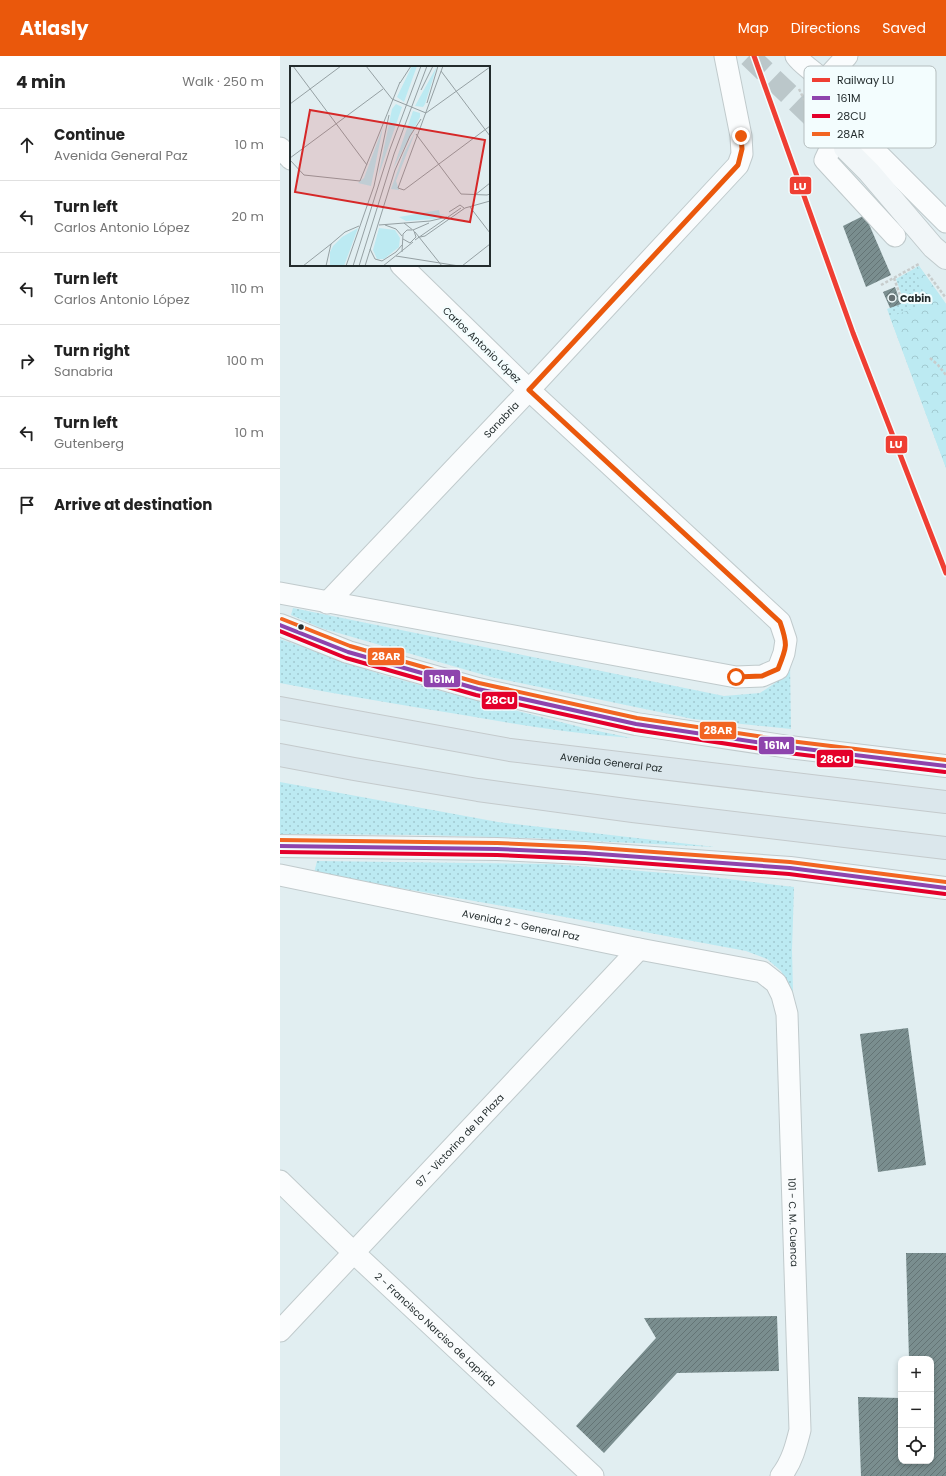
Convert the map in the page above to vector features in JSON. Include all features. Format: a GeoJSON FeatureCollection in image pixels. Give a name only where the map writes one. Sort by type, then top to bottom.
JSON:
{"type":"FeatureCollection","features":[{"type":"Feature","properties":{"kind":"highway","name":"Avenida General Paz"},"geometry":{"type":"LineString","coordinates":[[280,708],[510,750],[946,802]]}},
{"type":"Feature","properties":{"kind":"highway"},"geometry":{"type":"LineString","coordinates":[[280,755],[478,790],[789,830],[946,848]]}},
{"type":"Feature","properties":{"kind":"street"},"geometry":{"type":"LineString","coordinates":[[796,56],[807,66]]}},
{"type":"Feature","properties":{"kind":"street"},"geometry":{"type":"LineString","coordinates":[[838,66],[847,56]]}},
{"type":"Feature","properties":{"kind":"street","name":"Sanabria"},"geometry":{"type":"LineString","coordinates":[[327,603],[529,390],[738,165],[742,154],[742,142],[724,58]]}},
{"type":"Feature","properties":{"kind":"street"},"geometry":{"type":"LineString","coordinates":[[280,148],[290,157]]}},
{"type":"Feature","properties":{"kind":"street"},"geometry":{"type":"LineString","coordinates":[[831,148],[825,160],[895,236]]}},
{"type":"Feature","properties":{"kind":"street"},"geometry":{"type":"LineString","coordinates":[[845,148],[869,172],[939,252],[946,271]]}},
{"type":"Feature","properties":{"kind":"street"},"geometry":{"type":"LineString","coordinates":[[872,148],[946,222]]}},
{"type":"Feature","properties":{"kind":"street","name":"Carlos Antonio López"},"geometry":{"type":"LineString","coordinates":[[327,603],[736,677],[762,676],[778,669],[784,653],[786,640],[780,622],[529,390],[402,266]]}},
{"type":"Feature","properties":{"kind":"street"},"geometry":{"type":"LineString","coordinates":[[280,594],[327,603]]}},
{"type":"Feature","properties":{"kind":"street"},"geometry":{"type":"LineString","coordinates":[[280,625],[348,652],[478,689],[636,724],[789,747],[946,766]]}},
{"type":"Feature","properties":{"kind":"street"},"geometry":{"type":"LineString","coordinates":[[280,846],[497,849],[578,853],[790,868],[946,888]]}},
{"type":"Feature","properties":{"kind":"street","name":"Avenida 2 - General Paz"},"geometry":{"type":"LineString","coordinates":[[280,874],[639,949],[762,972]]}},
{"type":"Feature","properties":{"kind":"street","name":"97 - Victorino de la Plaza"},"geometry":{"type":"LineString","coordinates":[[280,1330],[639,949]]}},
{"type":"Feature","properties":{"kind":"street","name":"101 - C. M. Cuenca"},"geometry":{"type":"LineString","coordinates":[[762,972],[776,983],[782,995],[787,1014],[800,1430],[796,1449],[781,1476]]}},
{"type":"Feature","properties":{"kind":"street","name":"2 - Francisco Narciso de Laprida"},"geometry":{"type":"LineString","coordinates":[[280,1181],[353,1252],[593,1476]]}},
{"type":"Feature","properties":{"kind":"path"},"geometry":{"type":"LineString","coordinates":[[798,88],[804,100]]}},
{"type":"Feature","properties":{"kind":"path"},"geometry":{"type":"LineString","coordinates":[[881,285],[919,264]]}},
{"type":"Feature","properties":{"kind":"path"},"geometry":{"type":"LineString","coordinates":[[894,278],[902,301]]}},
{"type":"Feature","properties":{"kind":"path"},"geometry":{"type":"LineString","coordinates":[[930,358],[946,375]]}},
{"type":"Feature","properties":{"kind":"green space"},"geometry":{"type":"Polygon","coordinates":[[[919,266],[946,304],[946,468],[887,309],[904,302],[896,279],[919,266]]]}},
{"type":"Feature","properties":{"kind":"green space"},"geometry":{"type":"Polygon","coordinates":[[[919,266],[946,304],[946,468],[890,317],[927,303],[915,268],[919,266]]]}},
{"type":"Feature","properties":{"kind":"green space"},"geometry":{"type":"Polygon","coordinates":[[[293,608],[724,696],[760,693],[775,683],[790,663],[791,729],[693,719],[491,677],[321,628],[291,615],[293,608]]]}},
{"type":"Feature","properties":{"kind":"green space"},"geometry":{"type":"Polygon","coordinates":[[[280,639],[383,675],[588,729],[632,738],[568,732],[526,726],[280,683],[280,639]]]}},
{"type":"Feature","properties":{"kind":"green space"},"geometry":{"type":"Polygon","coordinates":[[[280,782],[498,822],[715,847],[530,838],[422,835],[280,834],[280,782]]]}},
{"type":"Feature","properties":{"kind":"green space"},"geometry":{"type":"Polygon","coordinates":[[[317,861],[553,864],[703,876],[794,887],[792,950],[793,992],[781,971],[767,959],[746,951],[554,915],[314,873],[317,861]]]}},
{"type":"Feature","properties":{"kind":"building"},"geometry":{"type":"Polygon","coordinates":[[[865,215],[891,275],[866,287],[843,226],[865,215]]]}},
{"type":"Feature","properties":{"kind":"building","name":"Cabin"},"geometry":{"type":"Polygon","coordinates":[[[895,287],[901,304],[890,308],[883,292],[895,287]]]}},
{"type":"Feature","properties":{"kind":"building"},"geometry":{"type":"Polygon","coordinates":[[[908,1028],[926,1165],[878,1172],[860,1034],[908,1028]]]}},
{"type":"Feature","properties":{"kind":"building"},"geometry":{"type":"Polygon","coordinates":[[[906,1253],[946,1253],[946,1476],[861,1476],[858,1397],[898,1398],[898,1464],[934,1464],[934,1356],[909,1356],[906,1253]]]}},
{"type":"Feature","properties":{"kind":"building"},"geometry":{"type":"Polygon","coordinates":[[[777,1316],[779,1371],[677,1373],[604,1453],[576,1426],[656,1338],[644,1318],[777,1316]]]}},
{"type":"Feature","properties":{"kind":"tunnel"},"geometry":{"type":"LineString","coordinates":[[749,56],[804,109]]}},
{"type":"Feature","properties":{"kind":"rail line","name":"LU"},"geometry":{"type":"LineString","coordinates":[[754,56],[853,333],[946,573]]}},
{"type":"Feature","properties":{"kind":"transit line","name":"28AR"},"geometry":{"type":"LineString","coordinates":[[282,619],[350,646],[479,683],[637,718],[790,741],[946,760]]}},
{"type":"Feature","properties":{"kind":"transit line","name":"161M"},"geometry":{"type":"LineString","coordinates":[[280,625],[348,652],[478,689],[636,724],[789,747],[946,766]]}},
{"type":"Feature","properties":{"kind":"transit line","name":"28CU"},"geometry":{"type":"LineString","coordinates":[[280,631],[346,658],[476,695],[635,730],[788,753],[945,772]]}},
{"type":"Feature","properties":{"kind":"transit line","name":"28AR"},"geometry":{"type":"LineString","coordinates":[[280,840],[497,843],[585,847],[790,862],[946,882]]}},
{"type":"Feature","properties":{"kind":"transit line","name":"161M"},"geometry":{"type":"LineString","coordinates":[[280,846],[497,849],[585,853],[790,868],[946,888]]}},
{"type":"Feature","properties":{"kind":"transit line","name":"28CU"},"geometry":{"type":"LineString","coordinates":[[280,852],[497,855],[585,859],[789,874],[945,894]]}},
{"type":"Feature","properties":{"kind":"place","name":"Cabin"},"geometry":{"type":"Point","coordinates":[892,298]}},
{"type":"Feature","properties":{"kind":"route"},"geometry":{"type":"LineString","coordinates":[[736,677],[762,676],[778,669],[784,653],[786,640],[780,622],[529,390],[738,165],[742,149],[741,136]]}}]}
